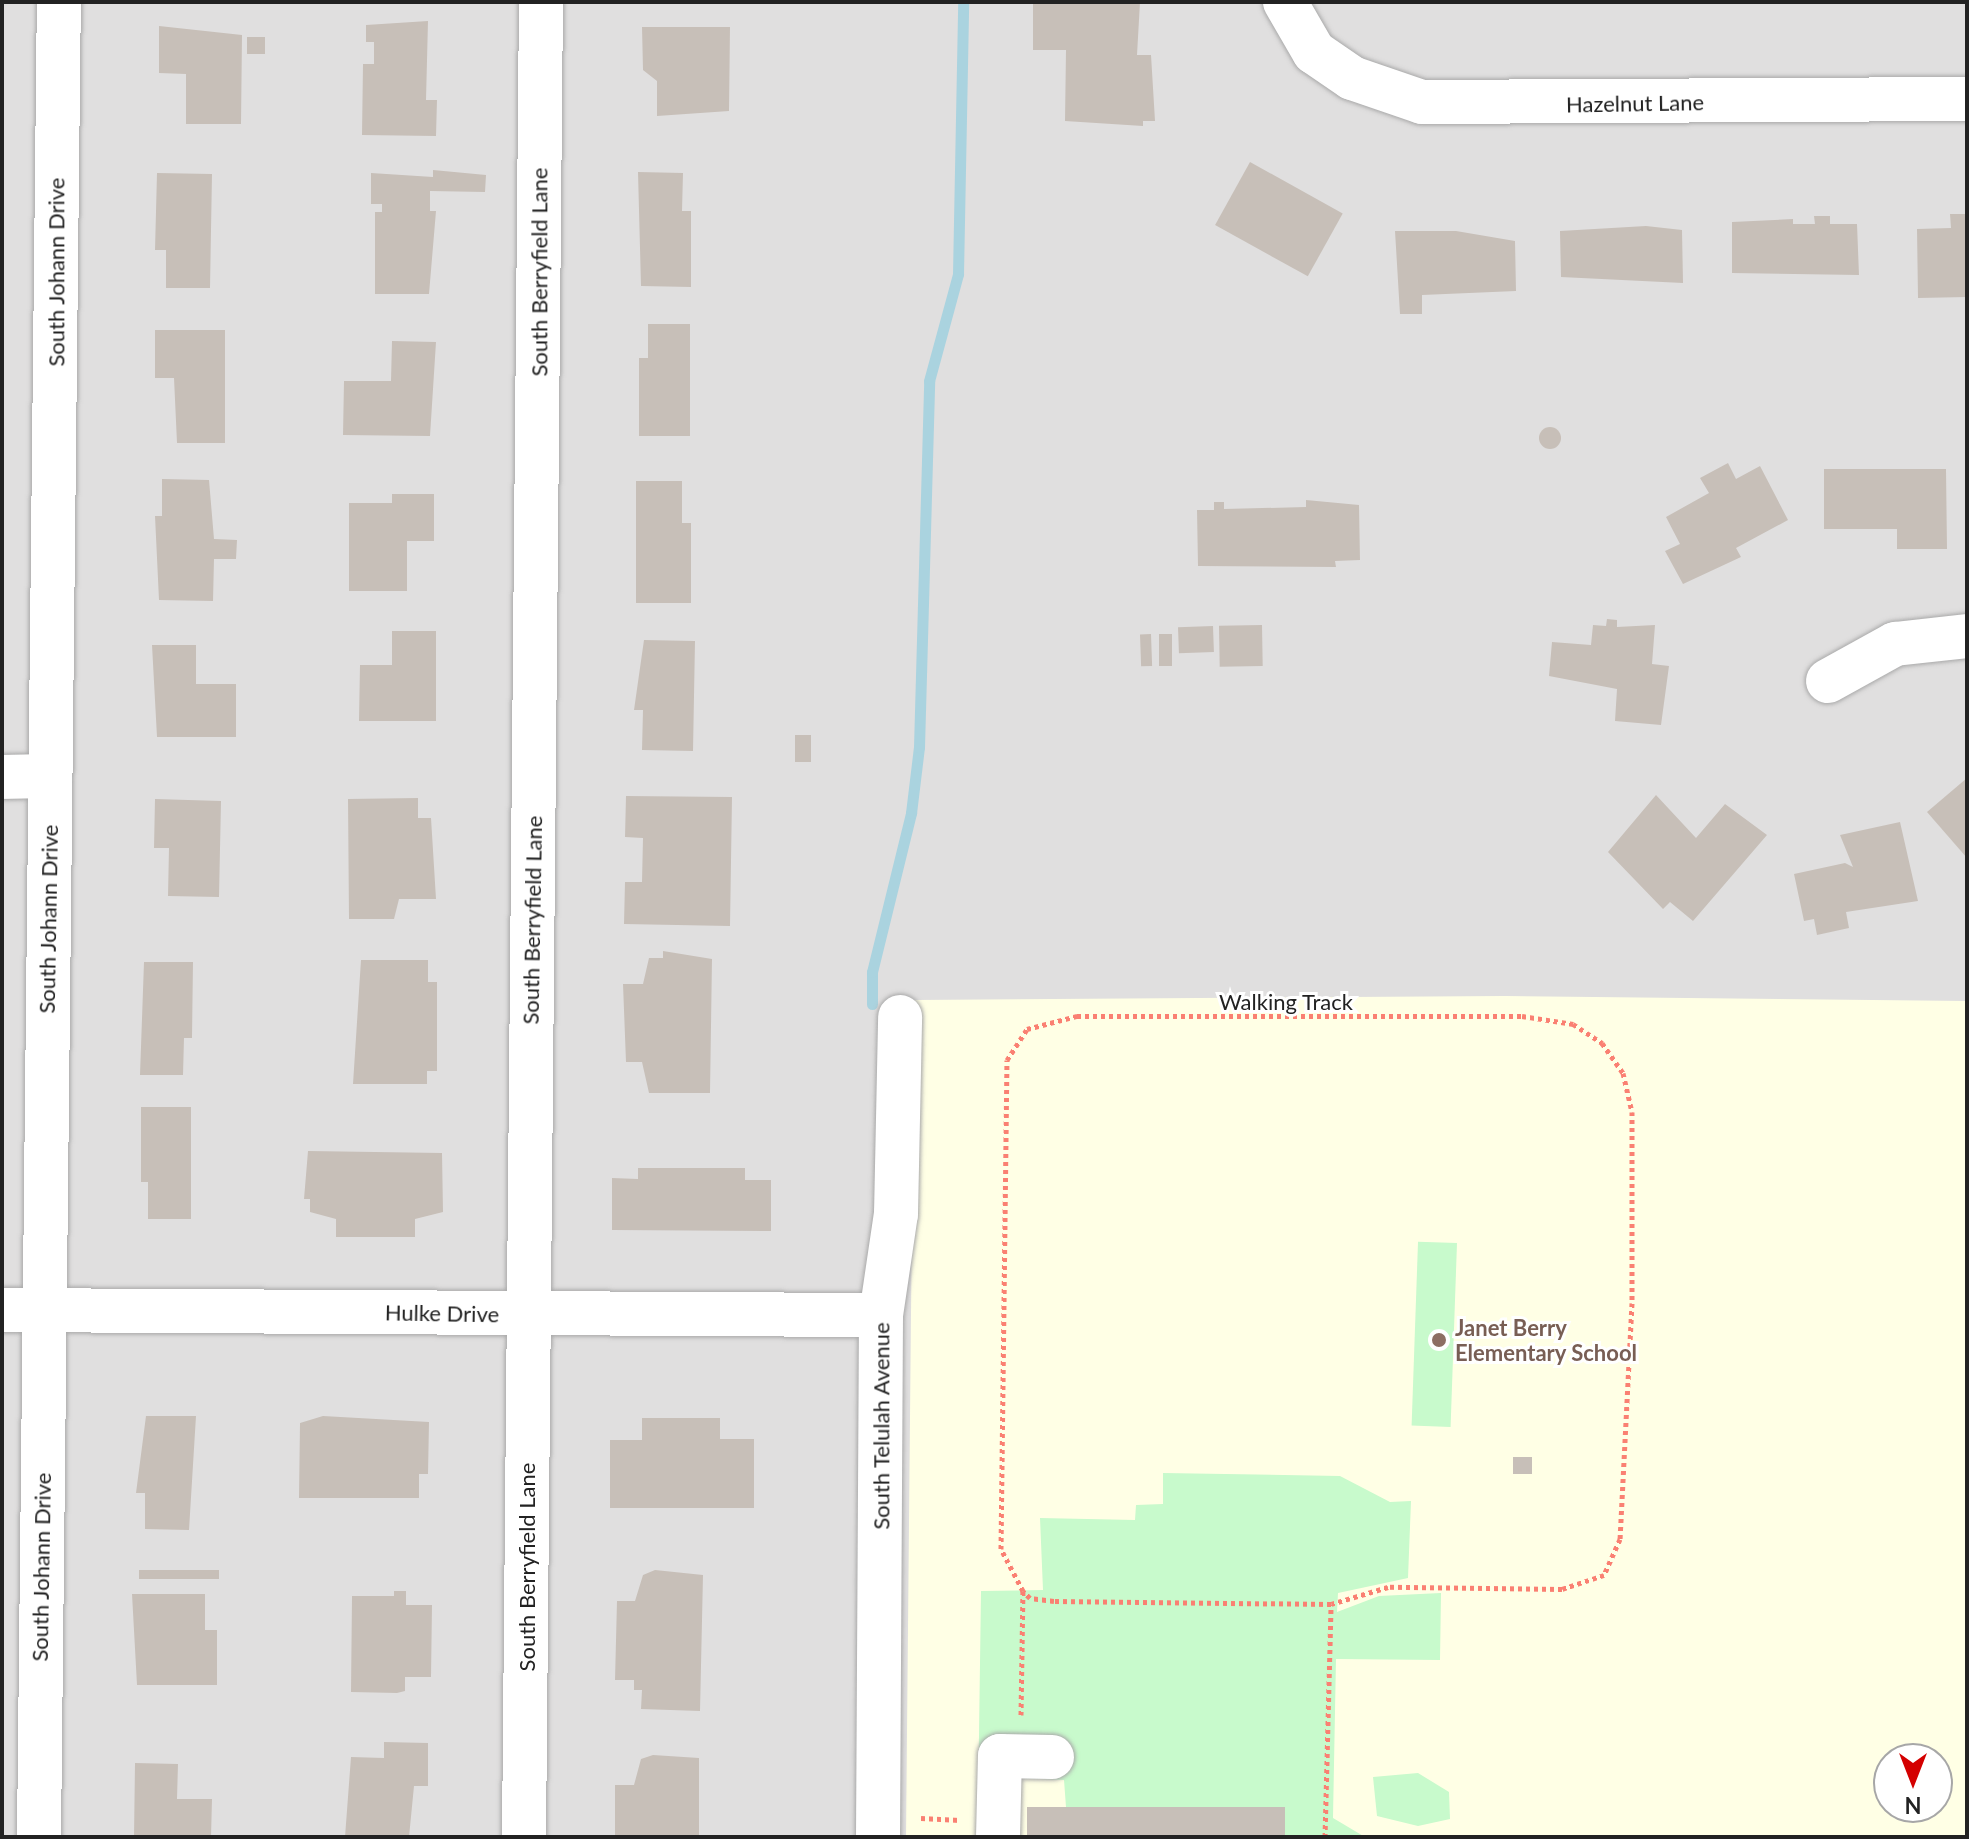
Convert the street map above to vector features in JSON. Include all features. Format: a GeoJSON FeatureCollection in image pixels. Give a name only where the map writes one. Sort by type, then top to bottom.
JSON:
{"type":"FeatureCollection","features":[{"type":"Feature","properties":{"kind":"street","name":"South Johann Drive"},"geometry":{"type":"LineString","coordinates":[[39,1837],[59,2]]}},
{"type":"Feature","properties":{"kind":"street","name":"South Berryfield Lane"},"geometry":{"type":"LineString","coordinates":[[524,1837],[541,2]]}},
{"type":"Feature","properties":{"kind":"street","name":"Hazelnut Lane"},"geometry":{"type":"LineString","coordinates":[[1285,2],[1314,52],[1387,93],[1464,106],[1967,99]]}},
{"type":"Feature","properties":{"kind":"street"},"geometry":{"type":"LineString","coordinates":[[1828,681],[1895,644],[1967,636]]}},
{"type":"Feature","properties":{"kind":"street"},"geometry":{"type":"LineString","coordinates":[[2,777],[50,776]]}},
{"type":"Feature","properties":{"kind":"street","name":"South Telulah Avenue"},"geometry":{"type":"LineString","coordinates":[[878,1837],[881,1315],[896,1214],[900,1017]]}},
{"type":"Feature","properties":{"kind":"street","name":"Hulke Drive"},"geometry":{"type":"LineString","coordinates":[[2,1310],[881,1315]]}},
{"type":"Feature","properties":{"kind":"street"},"geometry":{"type":"LineString","coordinates":[[998,1837],[1000,1756],[1036,1757]]}},
{"type":"Feature","properties":{"kind":"path","name":"Walking Track"},"geometry":{"type":"LineString","coordinates":[[1077,1016],[1522,1016],[1573,1024],[1612,1054],[1632,1112],[1632,1303],[1617,1555],[1604,1575],[1575,1587],[1404,1586],[1331,1604],[1054,1601],[1030,1598],[1023,1591],[1001,1549],[1003,1262],[1007,1060],[1027,1029],[1077,1016]]}},
{"type":"Feature","properties":{"kind":"path"},"geometry":{"type":"LineString","coordinates":[[1023,1591],[1036,1757]]}},
{"type":"Feature","properties":{"kind":"path"},"geometry":{"type":"LineString","coordinates":[[1325,1837],[1331,1604]]}},
{"type":"Feature","properties":{"kind":"shaded area"},"geometry":{"type":"Polygon","coordinates":[[[2,2],[1967,2],[1967,1837],[2,1837],[2,2]]]}},
{"type":"Feature","properties":{"kind":"shaded area","name":"Janet Berry Elementary School"},"geometry":{"type":"Polygon","coordinates":[[[1505,996],[1967,1001],[1967,1837],[906,1837],[914,1000],[1505,996]]]}},
{"type":"Feature","properties":{"kind":"green space"},"geometry":{"type":"Polygon","coordinates":[[[1418,1242],[1457,1243],[1451,1427],[1412,1426],[1418,1242]]]}},
{"type":"Feature","properties":{"kind":"green space"},"geometry":{"type":"Polygon","coordinates":[[[1163,1473],[1340,1476],[1390,1502],[1411,1501],[1408,1578],[1338,1593],[1337,1612],[1379,1596],[1441,1593],[1440,1660],[1336,1659],[1333,1818],[1365,1837],[1284,1837],[1284,1809],[1066,1807],[1064,1780],[1015,1778],[978,1807],[981,1591],[1043,1590],[1040,1518],[1135,1520],[1136,1505],[1163,1504],[1163,1473]]]}},
{"type":"Feature","properties":{"kind":"green space"},"geometry":{"type":"Polygon","coordinates":[[[1418,1773],[1449,1792],[1450,1819],[1418,1826],[1377,1816],[1373,1777],[1418,1773]]]}},
{"type":"Feature","properties":{"kind":"building"},"geometry":{"type":"Polygon","coordinates":[[[1033,2],[1140,2],[1137,55],[1151,55],[1155,121],[1143,121],[1143,126],[1065,121],[1066,50],[1033,50],[1033,2]]]}},
{"type":"Feature","properties":{"kind":"building"},"geometry":{"type":"Polygon","coordinates":[[[428,21],[426,100],[437,100],[436,136],[362,135],[363,64],[374,64],[374,42],[366,42],[366,25],[428,21]]]}},
{"type":"Feature","properties":{"kind":"building"},"geometry":{"type":"Polygon","coordinates":[[[159,26],[242,35],[241,124],[186,124],[186,74],[159,73],[159,26]]]}},
{"type":"Feature","properties":{"kind":"building"},"geometry":{"type":"Polygon","coordinates":[[[642,27],[730,27],[729,111],[657,116],[657,81],[643,70],[642,27]]]}},
{"type":"Feature","properties":{"kind":"building"},"geometry":{"type":"Polygon","coordinates":[[[247,37],[265,37],[265,54],[247,54],[247,37]]]}},
{"type":"Feature","properties":{"kind":"building"},"geometry":{"type":"Polygon","coordinates":[[[1250,162],[1343,213],[1308,276],[1215,225],[1250,162]]]}},
{"type":"Feature","properties":{"kind":"building"},"geometry":{"type":"Polygon","coordinates":[[[433,170],[486,175],[485,192],[430,191],[430,211],[436,211],[429,294],[375,294],[375,212],[382,212],[382,204],[371,204],[371,173],[433,177],[433,170]]]}},
{"type":"Feature","properties":{"kind":"building"},"geometry":{"type":"Polygon","coordinates":[[[638,172],[683,173],[682,211],[691,211],[691,287],[641,286],[638,172]]]}},
{"type":"Feature","properties":{"kind":"building"},"geometry":{"type":"Polygon","coordinates":[[[157,173],[212,174],[210,288],[166,288],[166,250],[155,250],[157,173]]]}},
{"type":"Feature","properties":{"kind":"building"},"geometry":{"type":"Polygon","coordinates":[[[1950,214],[1967,214],[1967,297],[1918,298],[1917,229],[1951,228],[1950,214]]]}},
{"type":"Feature","properties":{"kind":"building"},"geometry":{"type":"Polygon","coordinates":[[[1814,216],[1830,216],[1830,224],[1857,224],[1859,275],[1732,273],[1732,222],[1793,219],[1793,224],[1815,224],[1814,216]]]}},
{"type":"Feature","properties":{"kind":"building"},"geometry":{"type":"Polygon","coordinates":[[[1646,226],[1682,230],[1683,283],[1561,277],[1560,231],[1646,226]]]}},
{"type":"Feature","properties":{"kind":"building"},"geometry":{"type":"Polygon","coordinates":[[[1395,231],[1456,231],[1515,241],[1516,291],[1422,295],[1422,314],[1400,314],[1395,231]]]}},
{"type":"Feature","properties":{"kind":"building"},"geometry":{"type":"Polygon","coordinates":[[[648,324],[690,324],[690,436],[639,436],[639,358],[648,358],[648,324]]]}},
{"type":"Feature","properties":{"kind":"building"},"geometry":{"type":"Polygon","coordinates":[[[155,330],[225,330],[225,443],[177,443],[174,378],[155,378],[155,330]]]}},
{"type":"Feature","properties":{"kind":"building"},"geometry":{"type":"Polygon","coordinates":[[[392,341],[436,342],[430,436],[343,435],[344,381],[391,381],[392,341]]]}},
{"type":"Feature","properties":{"kind":"building"},"geometry":{"type":"Polygon","coordinates":[[[1550,427],[1558,430],[1561,438],[1558,446],[1550,449],[1542,446],[1539,438],[1542,430],[1550,427]]]}},
{"type":"Feature","properties":{"kind":"building"},"geometry":{"type":"Polygon","coordinates":[[[1728,463],[1736,479],[1760,466],[1788,520],[1736,548],[1741,557],[1683,584],[1665,551],[1680,544],[1666,517],[1709,493],[1700,478],[1728,463]]]}},
{"type":"Feature","properties":{"kind":"building"},"geometry":{"type":"Polygon","coordinates":[[[1824,469],[1946,469],[1947,549],[1897,549],[1897,529],[1824,529],[1824,469]]]}},
{"type":"Feature","properties":{"kind":"building"},"geometry":{"type":"Polygon","coordinates":[[[162,479],[209,480],[214,539],[237,540],[236,559],[214,559],[213,601],[159,600],[155,516],[162,516],[162,479]]]}},
{"type":"Feature","properties":{"kind":"building"},"geometry":{"type":"Polygon","coordinates":[[[636,481],[682,481],[682,523],[691,523],[691,603],[636,603],[636,481]]]}},
{"type":"Feature","properties":{"kind":"building"},"geometry":{"type":"Polygon","coordinates":[[[392,494],[434,494],[434,541],[407,541],[407,591],[349,591],[349,503],[392,503],[392,494]]]}},
{"type":"Feature","properties":{"kind":"building"},"geometry":{"type":"Polygon","coordinates":[[[1306,500],[1359,505],[1360,560],[1335,561],[1336,567],[1198,566],[1197,510],[1214,510],[1214,502],[1224,502],[1224,509],[1306,507],[1306,500]]]}},
{"type":"Feature","properties":{"kind":"building"},"geometry":{"type":"Polygon","coordinates":[[[1607,619],[1617,620],[1617,627],[1655,625],[1652,664],[1669,666],[1661,725],[1615,721],[1617,689],[1549,676],[1552,642],[1591,645],[1593,625],[1606,626],[1607,619]]]}},
{"type":"Feature","properties":{"kind":"building"},"geometry":{"type":"Polygon","coordinates":[[[1262,625],[1263,666],[1220,667],[1219,626],[1262,625]]]}},
{"type":"Feature","properties":{"kind":"building"},"geometry":{"type":"Polygon","coordinates":[[[1213,626],[1214,652],[1179,653],[1178,627],[1213,626]]]}},
{"type":"Feature","properties":{"kind":"building"},"geometry":{"type":"Polygon","coordinates":[[[392,631],[436,631],[436,721],[359,721],[360,665],[392,665],[392,631]]]}},
{"type":"Feature","properties":{"kind":"building"},"geometry":{"type":"Polygon","coordinates":[[[1140,634],[1151,634],[1152,666],[1141,666],[1140,634]]]}},
{"type":"Feature","properties":{"kind":"building"},"geometry":{"type":"Polygon","coordinates":[[[1159,634],[1172,634],[1172,666],[1159,666],[1159,634]]]}},
{"type":"Feature","properties":{"kind":"building"},"geometry":{"type":"Polygon","coordinates":[[[644,640],[695,641],[693,751],[642,750],[643,710],[634,710],[644,640]]]}},
{"type":"Feature","properties":{"kind":"building"},"geometry":{"type":"Polygon","coordinates":[[[152,645],[196,645],[196,684],[236,684],[236,737],[157,737],[152,645]]]}},
{"type":"Feature","properties":{"kind":"building"},"geometry":{"type":"Polygon","coordinates":[[[795,735],[811,735],[811,762],[795,762],[795,735]]]}},
{"type":"Feature","properties":{"kind":"building"},"geometry":{"type":"Polygon","coordinates":[[[1967,778],[1967,858],[1927,812],[1967,778]]]}},
{"type":"Feature","properties":{"kind":"building"},"geometry":{"type":"Polygon","coordinates":[[[1656,795],[1696,838],[1725,804],[1767,835],[1693,921],[1670,902],[1663,909],[1608,852],[1656,795]]]}},
{"type":"Feature","properties":{"kind":"building"},"geometry":{"type":"Polygon","coordinates":[[[626,796],[732,797],[730,926],[624,924],[625,882],[642,882],[643,838],[625,837],[626,796]]]}},
{"type":"Feature","properties":{"kind":"building"},"geometry":{"type":"Polygon","coordinates":[[[418,798],[418,818],[431,818],[436,899],[399,899],[394,919],[349,919],[348,799],[418,798]]]}},
{"type":"Feature","properties":{"kind":"building"},"geometry":{"type":"Polygon","coordinates":[[[155,799],[221,801],[219,897],[168,896],[169,848],[154,848],[155,799]]]}},
{"type":"Feature","properties":{"kind":"building"},"geometry":{"type":"Polygon","coordinates":[[[1900,822],[1918,901],[1846,912],[1849,928],[1817,935],[1814,919],[1804,921],[1794,874],[1845,863],[1853,867],[1840,835],[1900,822]]]}},
{"type":"Feature","properties":{"kind":"building"},"geometry":{"type":"Polygon","coordinates":[[[663,951],[712,959],[710,1093],[649,1093],[642,1062],[626,1062],[623,984],[643,984],[649,958],[663,958],[663,951]]]}},
{"type":"Feature","properties":{"kind":"building"},"geometry":{"type":"Polygon","coordinates":[[[361,960],[428,960],[428,982],[437,982],[437,1071],[427,1071],[427,1084],[353,1084],[361,960]]]}},
{"type":"Feature","properties":{"kind":"building"},"geometry":{"type":"Polygon","coordinates":[[[144,962],[193,962],[192,1038],[184,1038],[183,1075],[140,1075],[144,962]]]}},
{"type":"Feature","properties":{"kind":"building"},"geometry":{"type":"Polygon","coordinates":[[[141,1107],[191,1107],[191,1219],[148,1219],[148,1182],[141,1182],[141,1107]]]}},
{"type":"Feature","properties":{"kind":"building"},"geometry":{"type":"Polygon","coordinates":[[[308,1151],[442,1153],[443,1212],[415,1219],[415,1237],[336,1237],[336,1219],[310,1212],[310,1199],[304,1199],[308,1151]]]}},
{"type":"Feature","properties":{"kind":"building"},"geometry":{"type":"Polygon","coordinates":[[[638,1168],[745,1168],[745,1180],[771,1180],[771,1231],[612,1230],[612,1178],[638,1179],[638,1168]]]}},
{"type":"Feature","properties":{"kind":"building"},"geometry":{"type":"Polygon","coordinates":[[[146,1416],[196,1416],[189,1530],[145,1529],[145,1493],[136,1493],[146,1416]]]}},
{"type":"Feature","properties":{"kind":"building"},"geometry":{"type":"Polygon","coordinates":[[[323,1416],[429,1422],[428,1474],[419,1474],[419,1498],[299,1498],[300,1423],[323,1416]]]}},
{"type":"Feature","properties":{"kind":"building"},"geometry":{"type":"Polygon","coordinates":[[[642,1418],[720,1418],[720,1439],[754,1439],[754,1508],[610,1508],[610,1440],[642,1440],[642,1418]]]}},
{"type":"Feature","properties":{"kind":"building"},"geometry":{"type":"Polygon","coordinates":[[[1513,1457],[1532,1457],[1532,1474],[1513,1474],[1513,1457]]]}},
{"type":"Feature","properties":{"kind":"building"},"geometry":{"type":"Polygon","coordinates":[[[139,1570],[219,1570],[219,1579],[139,1579],[139,1570]]]}},
{"type":"Feature","properties":{"kind":"building"},"geometry":{"type":"Polygon","coordinates":[[[655,1570],[703,1575],[700,1711],[641,1709],[642,1690],[634,1690],[634,1680],[615,1680],[617,1601],[635,1601],[643,1575],[655,1570]]]}},
{"type":"Feature","properties":{"kind":"building"},"geometry":{"type":"Polygon","coordinates":[[[394,1591],[406,1591],[406,1605],[432,1605],[431,1677],[405,1677],[405,1691],[397,1693],[351,1692],[352,1596],[394,1596],[394,1591]]]}},
{"type":"Feature","properties":{"kind":"building"},"geometry":{"type":"Polygon","coordinates":[[[132,1594],[205,1594],[205,1630],[217,1630],[217,1685],[137,1685],[132,1594]]]}},
{"type":"Feature","properties":{"kind":"building"},"geometry":{"type":"Polygon","coordinates":[[[384,1742],[428,1743],[428,1786],[414,1786],[409,1837],[345,1837],[351,1757],[384,1758],[384,1742]]]}},
{"type":"Feature","properties":{"kind":"building"},"geometry":{"type":"Polygon","coordinates":[[[653,1755],[699,1758],[699,1837],[615,1837],[615,1785],[634,1785],[641,1759],[653,1755]]]}},
{"type":"Feature","properties":{"kind":"building"},"geometry":{"type":"Polygon","coordinates":[[[135,1763],[178,1764],[177,1799],[212,1799],[211,1837],[134,1837],[135,1763]]]}},
{"type":"Feature","properties":{"kind":"building"},"geometry":{"type":"Polygon","coordinates":[[[1027,1807],[1285,1807],[1285,1837],[1027,1837],[1027,1807]]]}},
{"type":"Feature","properties":{"kind":"waterway"},"geometry":{"type":"LineString","coordinates":[[872,1004],[872,972],[911,813],[919,747],[929,381],[958,274],[963,2]]}},
{"type":"Feature","properties":{"kind":"place","name":"Janet Berry Elementary School"},"geometry":{"type":"Point","coordinates":[1439,1340]}}]}
